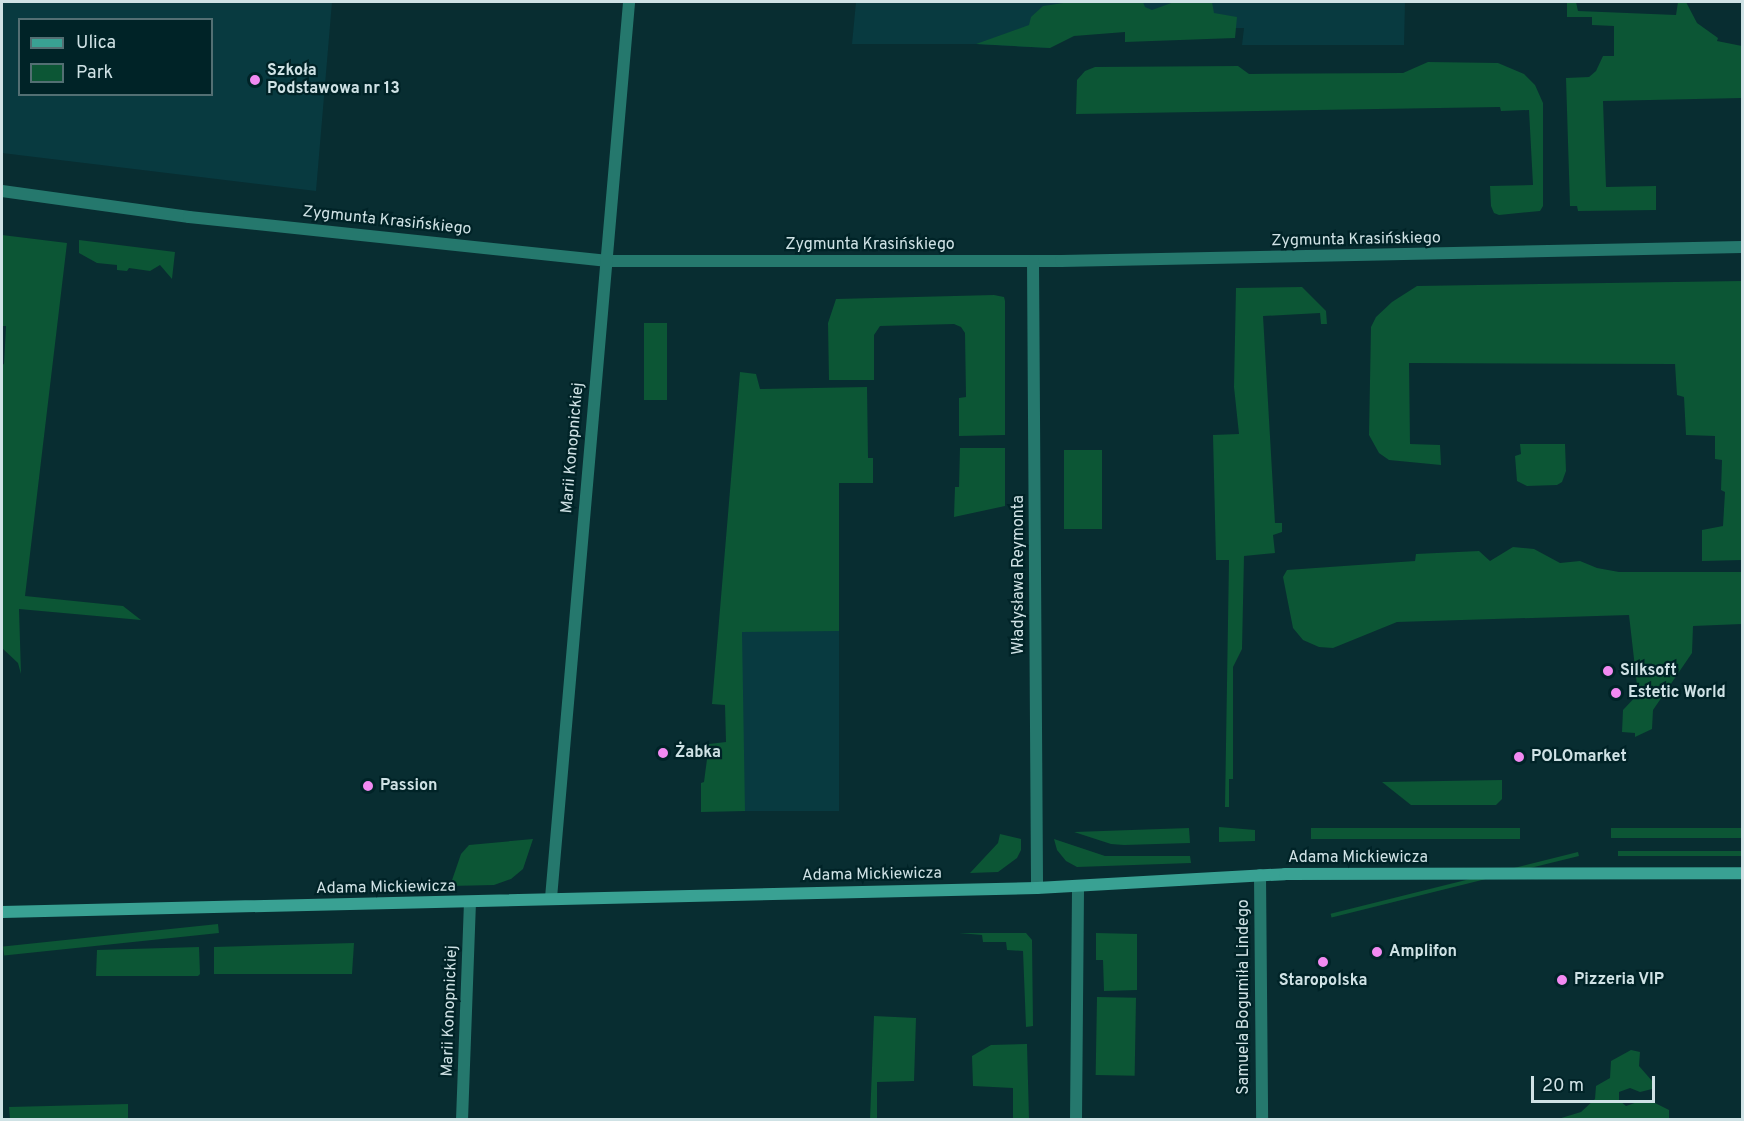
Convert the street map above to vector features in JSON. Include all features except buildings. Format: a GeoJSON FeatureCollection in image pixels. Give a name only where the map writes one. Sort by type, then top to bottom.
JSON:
{"type":"FeatureCollection","features":[{"type":"Feature","properties":{"kind":"street","name":"Marii Konopnickiej"},"geometry":{"type":"LineString","coordinates":[[551,898],[629,2]]}},
{"type":"Feature","properties":{"kind":"street","name":"Zygmunta Krasińskiego"},"geometry":{"type":"LineString","coordinates":[[2,191],[189,217],[606,261],[1034,261],[1356,257],[1743,247]]}},
{"type":"Feature","properties":{"kind":"street","name":"Władysława Reymonta"},"geometry":{"type":"LineString","coordinates":[[1034,261],[1037,888]]}},
{"type":"Feature","properties":{"kind":"street","name":"Adama Mickiewicza"},"geometry":{"type":"LineString","coordinates":[[2,912],[470,903],[551,898],[1037,888],[1260,875],[1743,873]]}},
{"type":"Feature","properties":{"kind":"street","name":"Samuela Bogumiła Lindego"},"geometry":{"type":"LineString","coordinates":[[1260,875],[1262,1119]]}},
{"type":"Feature","properties":{"kind":"street"},"geometry":{"type":"LineString","coordinates":[[1076,1119],[1078,886]]}},
{"type":"Feature","properties":{"kind":"street","name":"Marii Konopnickiej"},"geometry":{"type":"LineString","coordinates":[[462,1119],[470,903]]}},
{"type":"Feature","properties":{"kind":"shaded area"},"geometry":{"type":"Polygon","coordinates":[[[2,2],[332,2],[316,191],[2,153],[2,2]]]}},
{"type":"Feature","properties":{"kind":"shaded area"},"geometry":{"type":"Polygon","coordinates":[[[856,2],[1405,2],[1404,45],[1242,45],[1244,28],[1051,28],[1050,48],[976,44],[852,44],[856,2]]]}},
{"type":"Feature","properties":{"kind":"shaded area"},"geometry":{"type":"Polygon","coordinates":[[[742,631],[839,631],[839,811],[742,811],[742,631]]]}},
{"type":"Feature","properties":{"kind":"green space"},"geometry":{"type":"Polygon","coordinates":[[[1070,2],[1143,2],[1145,7],[1152,10],[1174,2],[1212,2],[1214,13],[1237,17],[1235,38],[1125,42],[1125,32],[1074,36],[1050,48],[976,44],[1029,25],[1031,17],[1043,6],[1070,2]]]}},
{"type":"Feature","properties":{"kind":"green space"},"geometry":{"type":"Polygon","coordinates":[[[1567,2],[1576,2],[1578,11],[1676,15],[1678,2],[1686,2],[1697,23],[1718,38],[1717,41],[1742,46],[1742,98],[1603,101],[1606,187],[1656,186],[1656,210],[1578,211],[1577,206],[1570,206],[1566,78],[1589,77],[1596,71],[1603,56],[1614,56],[1614,26],[1592,25],[1592,17],[1567,17],[1567,2]]]}},
{"type":"Feature","properties":{"kind":"green space"},"geometry":{"type":"Polygon","coordinates":[[[1428,62],[1498,63],[1524,74],[1535,85],[1543,103],[1543,206],[1540,211],[1499,215],[1494,213],[1491,206],[1490,186],[1533,185],[1529,110],[1501,111],[1500,107],[1076,114],[1077,80],[1085,71],[1095,67],[1238,66],[1249,74],[1403,73],[1428,62]]]}},
{"type":"Feature","properties":{"kind":"green space"},"geometry":{"type":"Polygon","coordinates":[[[2,235],[67,243],[25,596],[123,606],[141,620],[19,609],[21,674],[18,663],[2,648],[2,365],[4,364],[6,326],[2,326],[2,235]]]}},
{"type":"Feature","properties":{"kind":"green space"},"geometry":{"type":"Polygon","coordinates":[[[79,240],[175,252],[172,279],[160,265],[150,271],[129,268],[127,271],[117,270],[117,265],[97,263],[79,253],[79,240]]]}},
{"type":"Feature","properties":{"kind":"green space"},"geometry":{"type":"Polygon","coordinates":[[[1742,281],[1742,560],[1702,561],[1702,530],[1723,526],[1725,492],[1721,490],[1722,460],[1715,459],[1715,436],[1686,435],[1684,397],[1677,395],[1675,364],[1409,363],[1410,444],[1440,445],[1441,465],[1389,460],[1379,453],[1369,435],[1371,327],[1376,317],[1392,302],[1417,286],[1742,281]]]}},
{"type":"Feature","properties":{"kind":"green space"},"geometry":{"type":"Polygon","coordinates":[[[1302,287],[1326,311],[1327,324],[1321,324],[1320,313],[1263,316],[1275,523],[1282,523],[1282,532],[1273,535],[1275,553],[1244,556],[1242,649],[1233,667],[1233,779],[1229,779],[1229,807],[1225,807],[1229,560],[1216,560],[1213,435],[1239,434],[1234,387],[1236,288],[1302,287]]]}},
{"type":"Feature","properties":{"kind":"green space"},"geometry":{"type":"Polygon","coordinates":[[[994,295],[1004,297],[1005,301],[1005,435],[959,436],[959,398],[966,397],[965,333],[961,327],[954,324],[880,326],[874,335],[874,380],[829,380],[828,323],[836,299],[994,295]]]}},
{"type":"Feature","properties":{"kind":"green space"},"geometry":{"type":"Polygon","coordinates":[[[644,323],[667,323],[667,400],[644,400],[644,323]]]}},
{"type":"Feature","properties":{"kind":"green space"},"geometry":{"type":"Polygon","coordinates":[[[740,372],[756,374],[760,389],[867,387],[868,458],[873,458],[873,483],[839,483],[839,631],[742,632],[745,811],[701,812],[701,783],[704,782],[709,744],[726,742],[725,705],[712,704],[740,372]]]}},
{"type":"Feature","properties":{"kind":"green space"},"geometry":{"type":"Polygon","coordinates":[[[1520,444],[1565,444],[1566,471],[1562,482],[1557,485],[1527,486],[1517,481],[1515,456],[1521,454],[1520,444]]]}},
{"type":"Feature","properties":{"kind":"green space"},"geometry":{"type":"Polygon","coordinates":[[[960,448],[1005,448],[1005,506],[954,517],[955,487],[959,487],[960,448]]]}},
{"type":"Feature","properties":{"kind":"green space"},"geometry":{"type":"Polygon","coordinates":[[[1064,450],[1102,450],[1102,529],[1064,529],[1064,450]]]}},
{"type":"Feature","properties":{"kind":"green space"},"geometry":{"type":"Polygon","coordinates":[[[1513,547],[1534,549],[1560,563],[1580,561],[1597,568],[1619,572],[1742,572],[1742,624],[1693,626],[1692,653],[1653,710],[1652,729],[1635,737],[1635,733],[1622,732],[1623,710],[1638,694],[1629,615],[1397,622],[1333,648],[1319,647],[1303,640],[1293,628],[1283,577],[1287,570],[1415,561],[1416,554],[1479,551],[1490,561],[1513,547]]]}},
{"type":"Feature","properties":{"kind":"green space"},"geometry":{"type":"Polygon","coordinates":[[[1502,780],[1502,799],[1496,805],[1411,805],[1382,782],[1502,780]]]}},
{"type":"Feature","properties":{"kind":"green space"},"geometry":{"type":"Polygon","coordinates":[[[1219,827],[1255,830],[1255,841],[1219,842],[1219,827]]]}},
{"type":"Feature","properties":{"kind":"green space"},"geometry":{"type":"Polygon","coordinates":[[[1189,828],[1190,843],[1111,844],[1074,832],[1189,828]]]}},
{"type":"Feature","properties":{"kind":"green space"},"geometry":{"type":"Polygon","coordinates":[[[1311,828],[1520,828],[1520,839],[1311,839],[1311,828]]]}},
{"type":"Feature","properties":{"kind":"green space"},"geometry":{"type":"Polygon","coordinates":[[[1611,828],[1742,828],[1742,838],[1611,838],[1611,828]]]}},
{"type":"Feature","properties":{"kind":"green space"},"geometry":{"type":"Polygon","coordinates":[[[1000,834],[1021,839],[1021,850],[1017,858],[998,872],[970,873],[998,843],[1000,834]]]}},
{"type":"Feature","properties":{"kind":"green space"},"geometry":{"type":"Polygon","coordinates":[[[533,839],[523,869],[511,879],[494,885],[450,886],[461,854],[469,845],[533,839]]]}},
{"type":"Feature","properties":{"kind":"green space"},"geometry":{"type":"Polygon","coordinates":[[[1054,839],[1105,856],[1190,856],[1191,863],[1077,867],[1066,861],[1057,850],[1054,839]]]}},
{"type":"Feature","properties":{"kind":"green space"},"geometry":{"type":"Polygon","coordinates":[[[1618,851],[1742,851],[1742,856],[1618,856],[1618,851]]]}},
{"type":"Feature","properties":{"kind":"green space"},"geometry":{"type":"Polygon","coordinates":[[[1578,852],[1579,856],[1332,918],[1331,914],[1578,852]]]}},
{"type":"Feature","properties":{"kind":"green space"},"geometry":{"type":"Polygon","coordinates":[[[218,924],[219,933],[4,956],[3,947],[218,924]]]}},
{"type":"Feature","properties":{"kind":"green space"},"geometry":{"type":"Polygon","coordinates":[[[959,933],[1026,933],[1032,940],[1033,1026],[1026,1027],[1023,951],[1007,950],[1006,942],[983,942],[982,935],[959,933]]]}},
{"type":"Feature","properties":{"kind":"green space"},"geometry":{"type":"Polygon","coordinates":[[[1096,933],[1137,934],[1137,990],[1104,991],[1103,960],[1096,960],[1096,933]]]}},
{"type":"Feature","properties":{"kind":"green space"},"geometry":{"type":"Polygon","coordinates":[[[354,943],[352,974],[214,974],[214,947],[354,943]]]}},
{"type":"Feature","properties":{"kind":"green space"},"geometry":{"type":"Polygon","coordinates":[[[199,947],[200,974],[198,976],[96,976],[97,950],[199,947]]]}},
{"type":"Feature","properties":{"kind":"green space"},"geometry":{"type":"Polygon","coordinates":[[[1097,997],[1136,998],[1135,1076],[1096,1075],[1097,997]]]}},
{"type":"Feature","properties":{"kind":"green space"},"geometry":{"type":"Polygon","coordinates":[[[874,1016],[916,1018],[914,1081],[877,1082],[877,1119],[870,1120],[874,1016]]]}},
{"type":"Feature","properties":{"kind":"green space"},"geometry":{"type":"Polygon","coordinates":[[[1027,1044],[1029,1119],[1013,1119],[1013,1088],[973,1086],[972,1056],[991,1045],[1027,1044]]]}},
{"type":"Feature","properties":{"kind":"green space"},"geometry":{"type":"Polygon","coordinates":[[[1631,1050],[1640,1052],[1639,1066],[1653,1082],[1652,1089],[1640,1092],[1630,1088],[1619,1092],[1619,1100],[1626,1106],[1643,1100],[1653,1102],[1669,1110],[1669,1119],[1558,1119],[1581,1112],[1595,1099],[1596,1086],[1610,1078],[1611,1061],[1631,1050]]]}},
{"type":"Feature","properties":{"kind":"green space"},"geometry":{"type":"Polygon","coordinates":[[[128,1104],[128,1119],[10,1119],[9,1107],[128,1104]]]}},
{"type":"Feature","properties":{"kind":"place","name":"Szkoła Podstawowa nr 13"},"geometry":{"type":"Point","coordinates":[255,80]}},
{"type":"Feature","properties":{"kind":"place","name":"Silksoft"},"geometry":{"type":"Point","coordinates":[1608,671]}},
{"type":"Feature","properties":{"kind":"place","name":"Estetic World"},"geometry":{"type":"Point","coordinates":[1616,693]}},
{"type":"Feature","properties":{"kind":"place","name":"Żabka"},"geometry":{"type":"Point","coordinates":[663,753]}},
{"type":"Feature","properties":{"kind":"place","name":"POLOmarket"},"geometry":{"type":"Point","coordinates":[1519,757]}},
{"type":"Feature","properties":{"kind":"place","name":"Passion"},"geometry":{"type":"Point","coordinates":[368,786]}},
{"type":"Feature","properties":{"kind":"place","name":"Amplifon"},"geometry":{"type":"Point","coordinates":[1377,952]}},
{"type":"Feature","properties":{"kind":"place","name":"Staropolska"},"geometry":{"type":"Point","coordinates":[1323,962]}},
{"type":"Feature","properties":{"kind":"place","name":"Pizzeria VIP"},"geometry":{"type":"Point","coordinates":[1562,980]}}]}
